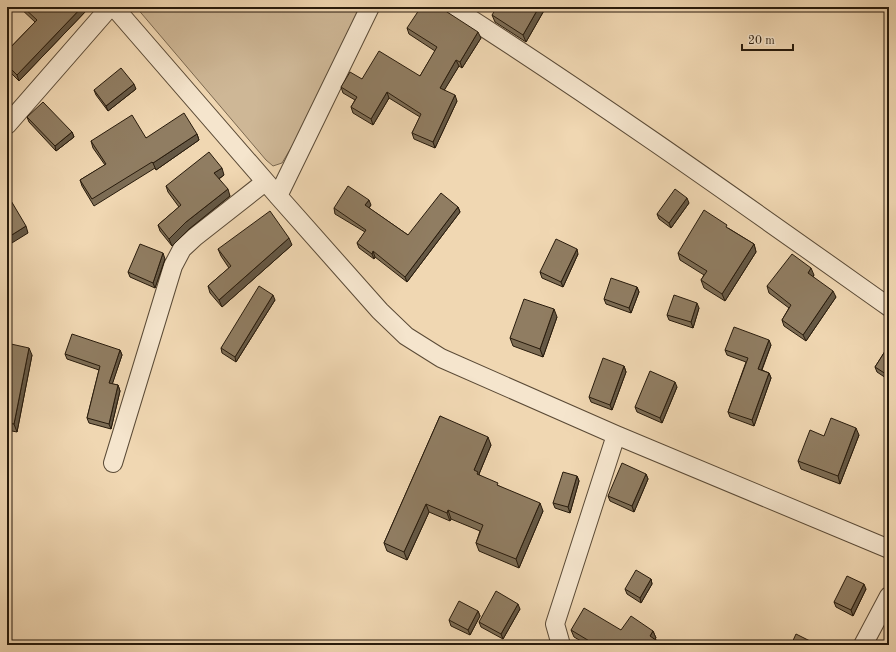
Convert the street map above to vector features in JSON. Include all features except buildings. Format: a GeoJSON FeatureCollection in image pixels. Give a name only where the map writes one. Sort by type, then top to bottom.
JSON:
{"type":"FeatureCollection","features":[{"type":"Feature","properties":{"kind":"street"},"geometry":{"type":"LineString","coordinates":[[7,125],[110,7]]}},
{"type":"Feature","properties":{"kind":"street"},"geometry":{"type":"LineString","coordinates":[[114,7],[380,311],[406,336],[441,358],[616,435],[889,550]]}},
{"type":"Feature","properties":{"kind":"street"},"geometry":{"type":"LineString","coordinates":[[278,196],[370,7]]}},
{"type":"Feature","properties":{"kind":"street"},"geometry":{"type":"LineString","coordinates":[[452,7],[532,58],[889,307]]}},
{"type":"Feature","properties":{"kind":"street"},"geometry":{"type":"LineString","coordinates":[[113,464],[173,266],[179,254],[194,237],[266,182]]}},
{"type":"Feature","properties":{"kind":"street"},"geometry":{"type":"LineString","coordinates":[[561,645],[555,624],[616,435]]}},
{"type":"Feature","properties":{"kind":"street"},"geometry":{"type":"LineString","coordinates":[[863,645],[889,596]]}},
{"type":"Feature","properties":{"kind":"shaded area"},"geometry":{"type":"Polygon","coordinates":[[[136,7],[363,7],[320,99],[282,163],[273,166],[266,160],[136,7]]]}}]}
